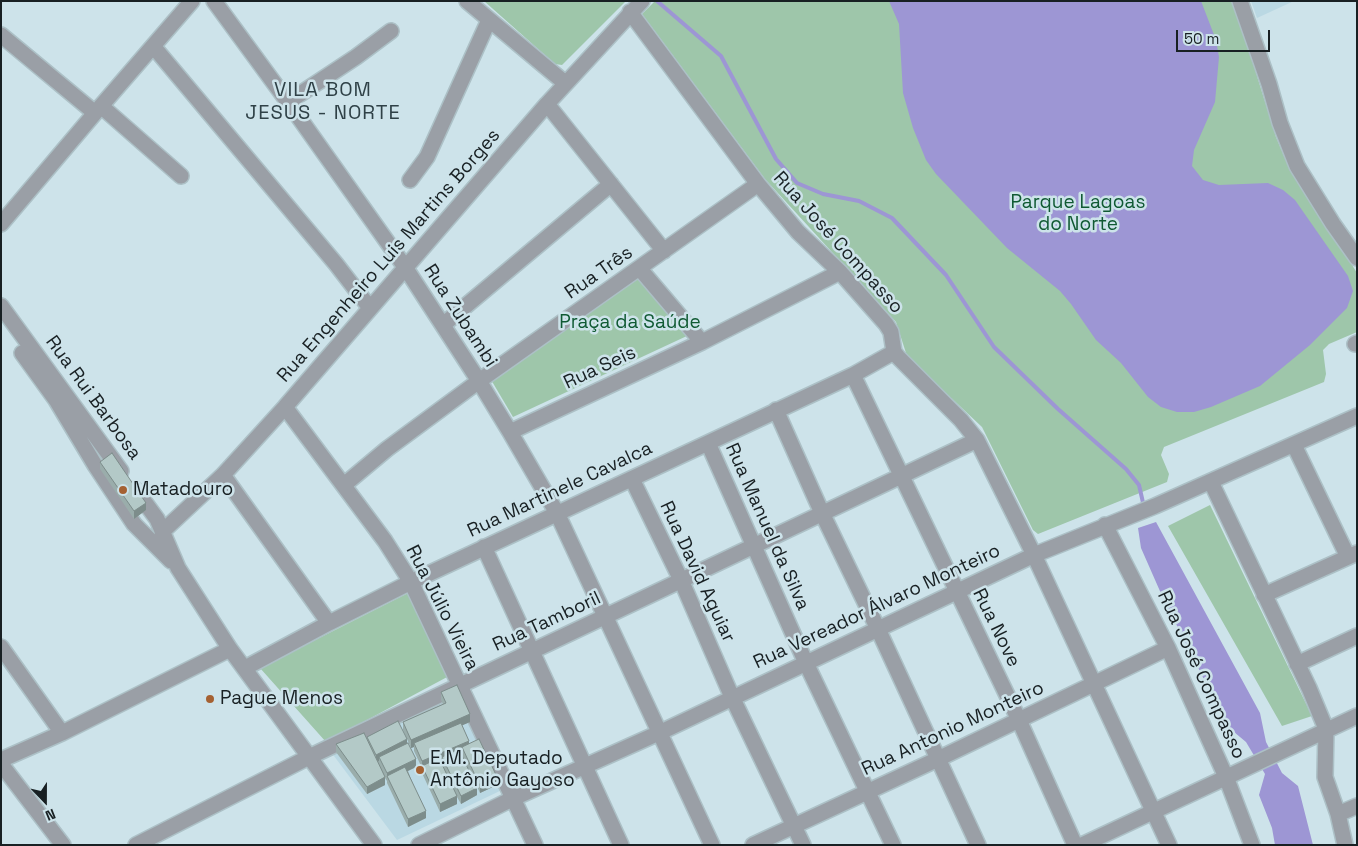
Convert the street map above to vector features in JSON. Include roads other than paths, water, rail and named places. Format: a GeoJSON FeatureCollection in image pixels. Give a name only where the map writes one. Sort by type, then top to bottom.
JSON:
{"type":"FeatureCollection","features":[{"type":"Feature","properties":{"kind":"street"},"geometry":{"type":"LineString","coordinates":[[1,224],[192,1]]}},
{"type":"Feature","properties":{"kind":"street","name":"Rua Zubambi"},"geometry":{"type":"LineString","coordinates":[[214,1],[405,267],[510,432],[557,513],[661,732],[712,845]]}},
{"type":"Feature","properties":{"kind":"street"},"geometry":{"type":"LineString","coordinates":[[467,1],[565,83]]}},
{"type":"Feature","properties":{"kind":"street"},"geometry":{"type":"LineString","coordinates":[[1240,1],[1269,84],[1280,124],[1297,166],[1315,197],[1357,258]]}},
{"type":"Feature","properties":{"kind":"street","name":"Rua Engenheiro Luis Martins Borges"},"geometry":{"type":"LineString","coordinates":[[162,532],[223,475],[285,407],[565,83],[637,6]]}},
{"type":"Feature","properties":{"kind":"street","name":"Rua José Compasso"},"geometry":{"type":"LineString","coordinates":[[637,6],[758,184],[798,232],[840,272],[886,324],[891,332],[894,352]]}},
{"type":"Feature","properties":{"kind":"street"},"geometry":{"type":"LineString","coordinates":[[410,180],[427,157],[490,20]]}},
{"type":"Feature","properties":{"kind":"street"},"geometry":{"type":"LineString","coordinates":[[288,102],[356,57],[391,30]]}},
{"type":"Feature","properties":{"kind":"street"},"geometry":{"type":"LineString","coordinates":[[1,35],[98,109],[181,176]]}},
{"type":"Feature","properties":{"kind":"street"},"geometry":{"type":"LineString","coordinates":[[153,46],[330,257],[370,308]]}},
{"type":"Feature","properties":{"kind":"street"},"geometry":{"type":"LineString","coordinates":[[547,104],[664,251]]}},
{"type":"Feature","properties":{"kind":"street"},"geometry":{"type":"LineString","coordinates":[[443,325],[611,184]]}},
{"type":"Feature","properties":{"kind":"street","name":"Rua Três"},"geometry":{"type":"LineString","coordinates":[[344,486],[364,467],[479,381],[758,184]]}},
{"type":"Feature","properties":{"kind":"street"},"geometry":{"type":"LineString","coordinates":[[640,269],[702,342]]}},
{"type":"Feature","properties":{"kind":"street","name":"Rua Seis"},"geometry":{"type":"LineString","coordinates":[[510,432],[702,342],[840,272]]}},
{"type":"Feature","properties":{"kind":"street","name":"Rua Rui Barbosa"},"geometry":{"type":"LineString","coordinates":[[1,306],[156,519],[178,568],[230,649],[374,845]]}},
{"type":"Feature","properties":{"kind":"street","name":"Rua Rui Barbosa"},"geometry":{"type":"LineString","coordinates":[[1,323],[56,400],[91,460],[134,524],[178,568]]}},
{"type":"Feature","properties":{"kind":"street"},"geometry":{"type":"LineString","coordinates":[[894,352],[961,420],[977,440],[1034,554],[1169,845]]}},
{"type":"Feature","properties":{"kind":"street","name":"Rua Martinele Cavalca"},"geometry":{"type":"LineString","coordinates":[[245,668],[411,582],[853,375],[894,352]]}},
{"type":"Feature","properties":{"kind":"street","name":"Rua Nove"},"geometry":{"type":"LineString","coordinates":[[853,375],[1019,720],[1075,845]]}},
{"type":"Feature","properties":{"kind":"street","name":"Rua Júlio Vieira"},"geometry":{"type":"LineString","coordinates":[[285,407],[385,541],[411,582],[535,845]]}},
{"type":"Feature","properties":{"kind":"street"},"geometry":{"type":"LineString","coordinates":[[776,410],[822,513],[978,845]]}},
{"type":"Feature","properties":{"kind":"street","name":"Rua Vereador Álvaro Monteiro"},"geometry":{"type":"LineString","coordinates":[[419,845],[514,798],[661,732],[1034,554],[1211,482],[1357,416]]}},
{"type":"Feature","properties":{"kind":"street","name":"Rua Tamboril"},"geometry":{"type":"LineString","coordinates":[[136,845],[309,757],[977,440]]}},
{"type":"Feature","properties":{"kind":"street","name":"Rua Manuel da Silva"},"geometry":{"type":"LineString","coordinates":[[708,443],[806,663],[893,845]]}},
{"type":"Feature","properties":{"kind":"street"},"geometry":{"type":"LineString","coordinates":[[1264,595],[1352,555],[1294,445]]}},
{"type":"Feature","properties":{"kind":"street"},"geometry":{"type":"LineString","coordinates":[[223,475],[329,623]]}},
{"type":"Feature","properties":{"kind":"street","name":"Rua David Aguiar"},"geometry":{"type":"LineString","coordinates":[[632,479],[680,580],[732,697],[803,845]]}},
{"type":"Feature","properties":{"kind":"street"},"geometry":{"type":"LineString","coordinates":[[1211,482],[1326,729],[1325,777],[1338,814],[1345,845]]}},
{"type":"Feature","properties":{"kind":"street","name":"Rua José Compasso"},"geometry":{"type":"LineString","coordinates":[[1105,525],[1168,648],[1226,777],[1252,845]]}},
{"type":"Feature","properties":{"kind":"street"},"geometry":{"type":"LineString","coordinates":[[484,547],[621,845]]}},
{"type":"Feature","properties":{"kind":"street"},"geometry":{"type":"LineString","coordinates":[[1297,664],[1357,636]]}},
{"type":"Feature","properties":{"kind":"street"},"geometry":{"type":"LineString","coordinates":[[1,647],[62,733]]}},
{"type":"Feature","properties":{"kind":"street","name":"Rua Antonio Monteiro"},"geometry":{"type":"LineString","coordinates":[[753,845],[938,759],[1168,648]]}},
{"type":"Feature","properties":{"kind":"street"},"geometry":{"type":"LineString","coordinates":[[63,845],[1,762],[230,649]]}},
{"type":"Feature","properties":{"kind":"street"},"geometry":{"type":"LineString","coordinates":[[1082,845],[1357,716]]}},
{"type":"Feature","properties":{"kind":"street"},"geometry":{"type":"LineString","coordinates":[[1338,814],[1357,806]]}},
{"type":"Feature","properties":{"kind":"waterway"},"geometry":{"type":"LineString","coordinates":[[657,1],[721,56],[776,159],[797,183],[823,194],[859,201],[892,218],[946,275],[994,347],[1058,409],[1126,469],[1139,485],[1144,507]]}},
{"type":"Feature","properties":{"kind":"place","name":"Matadouro"},"geometry":{"type":"Point","coordinates":[123,490]}},
{"type":"Feature","properties":{"kind":"place","name":"Pague Menos"},"geometry":{"type":"Point","coordinates":[210,699]}},
{"type":"Feature","properties":{"kind":"place","name":"E.M. Deputado Antônio Gayoso"},"geometry":{"type":"Point","coordinates":[420,770]}},
{"type":"Feature","properties":{"kind":"district","name":"VILA BOM JESUS - NORTE"},"geometry":{"type":"Point","coordinates":[323,102]}},
{"type":"Feature","properties":{"kind":"park label","name":"Parque Lagoas do Norte"},"geometry":{"type":"Point","coordinates":[1078,214]}},
{"type":"Feature","properties":{"kind":"park label","name":"Praça da Saúde"},"geometry":{"type":"Point","coordinates":[630,323]}}]}
